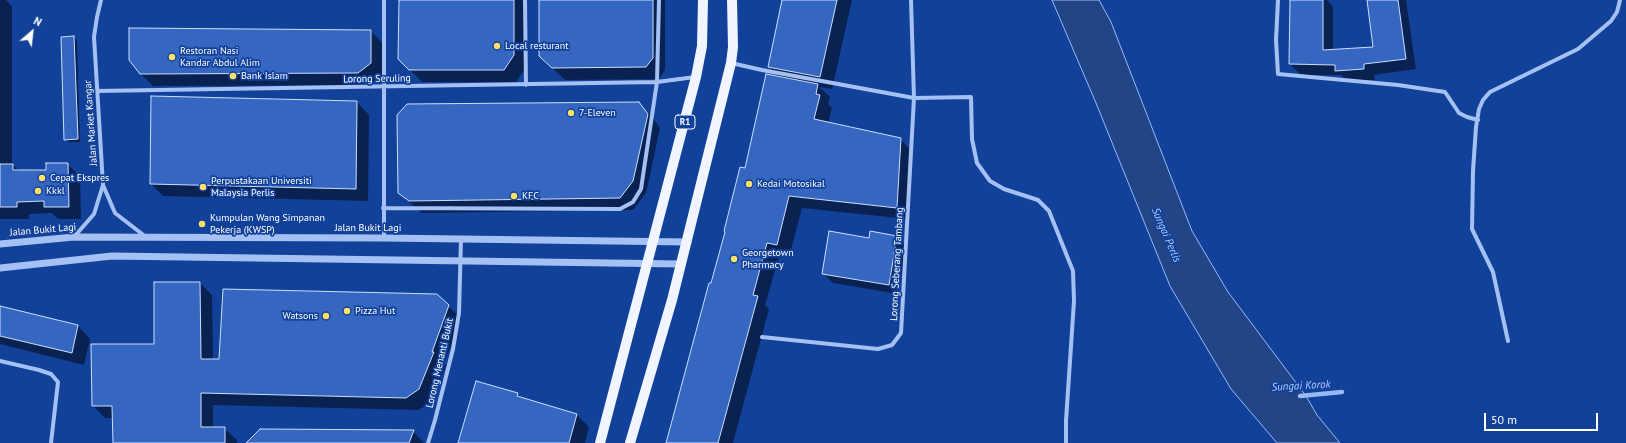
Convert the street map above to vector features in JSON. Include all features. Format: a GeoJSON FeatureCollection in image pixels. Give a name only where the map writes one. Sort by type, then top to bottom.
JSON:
{"type":"FeatureCollection","features":[{"type":"Feature","properties":{"kind":"main road","name":"R1"},"geometry":{"type":"LineString","coordinates":[[600,443],[696,77],[702,46],[703,0]]}},
{"type":"Feature","properties":{"kind":"main road"},"geometry":{"type":"LineString","coordinates":[[630,443],[688,242],[731,63],[733,47],[732,0]]}},
{"type":"Feature","properties":{"kind":"street","name":"Jalan Market Kangar"},"geometry":{"type":"LineString","coordinates":[[74,237],[94,214],[103,185],[96,91],[94,37],[101,0]]}},
{"type":"Feature","properties":{"kind":"street"},"geometry":{"type":"LineString","coordinates":[[384,0],[384,238]]}},
{"type":"Feature","properties":{"kind":"street"},"geometry":{"type":"LineString","coordinates":[[525,0],[526,85]]}},
{"type":"Feature","properties":{"kind":"street"},"geometry":{"type":"LineString","coordinates":[[383,208],[620,208],[633,202],[641,189],[657,82],[659,0]]}},
{"type":"Feature","properties":{"kind":"street","name":"Lorong Seberang Tambang"},"geometry":{"type":"LineString","coordinates":[[762,337],[878,349],[892,345],[901,334],[914,98],[910,0]]}},
{"type":"Feature","properties":{"kind":"street"},"geometry":{"type":"LineString","coordinates":[[1278,0],[1276,40],[1278,74],[1398,85],[1445,92],[1459,113],[1478,120]]}},
{"type":"Feature","properties":{"kind":"street"},"geometry":{"type":"LineString","coordinates":[[1508,341],[1493,272],[1472,229],[1473,171],[1478,120],[1483,100],[1490,92],[1578,49],[1611,21],[1617,12],[1620,0]]}},
{"type":"Feature","properties":{"kind":"street"},"geometry":{"type":"LineString","coordinates":[[731,63],[914,98],[971,97],[973,149],[982,172],[990,181],[1004,189],[1038,200],[1049,211],[1073,271],[1074,301],[1066,421],[1066,443]]}},
{"type":"Feature","properties":{"kind":"street","name":"Lorong Seruling"},"geometry":{"type":"LineString","coordinates":[[96,91],[657,82],[696,77]]}},
{"type":"Feature","properties":{"kind":"street"},"geometry":{"type":"LineString","coordinates":[[103,185],[115,213],[147,237]]}},
{"type":"Feature","properties":{"kind":"street","name":"Jalan Bukit Lagi"},"geometry":{"type":"LineString","coordinates":[[0,244],[74,237],[384,238],[688,242]]}},
{"type":"Feature","properties":{"kind":"street","name":"Lorong Menanti Bukit"},"geometry":{"type":"LineString","coordinates":[[428,443],[456,335],[459,313],[461,239]]}},
{"type":"Feature","properties":{"kind":"street"},"geometry":{"type":"LineString","coordinates":[[0,268],[112,256],[681,264]]}},
{"type":"Feature","properties":{"kind":"street"},"geometry":{"type":"LineString","coordinates":[[0,361],[51,374],[58,382],[51,443]]}},
{"type":"Feature","properties":{"kind":"water","name":"Sungai Perlis"},"geometry":{"type":"Polygon","coordinates":[[[1052,0],[1099,0],[1111,22],[1192,231],[1228,292],[1306,396],[1317,415],[1340,443],[1277,443],[1231,389],[1170,286],[1096,103],[1052,0]]]}},
{"type":"Feature","properties":{"kind":"building"},"geometry":{"type":"Polygon","coordinates":[[[399,0],[514,0],[514,55],[504,70],[409,70],[398,59],[399,0]]]}},
{"type":"Feature","properties":{"kind":"building"},"geometry":{"type":"Polygon","coordinates":[[[539,0],[653,0],[653,58],[646,67],[552,68],[539,56],[539,0]]]}},
{"type":"Feature","properties":{"kind":"building"},"geometry":{"type":"Polygon","coordinates":[[[782,0],[837,0],[820,77],[768,67],[782,0]]]}},
{"type":"Feature","properties":{"kind":"building"},"geometry":{"type":"Polygon","coordinates":[[[1290,0],[1323,0],[1323,50],[1373,47],[1367,0],[1398,0],[1406,59],[1364,64],[1364,69],[1335,71],[1335,65],[1289,64],[1290,0]]]}},
{"type":"Feature","properties":{"kind":"building"},"geometry":{"type":"Polygon","coordinates":[[[129,28],[371,30],[371,63],[358,73],[140,74],[129,60],[129,28]]]}},
{"type":"Feature","properties":{"kind":"building"},"geometry":{"type":"Polygon","coordinates":[[[74,36],[78,139],[64,140],[61,37],[74,36]]]}},
{"type":"Feature","properties":{"kind":"building"},"geometry":{"type":"Polygon","coordinates":[[[766,74],[818,84],[816,94],[820,95],[814,119],[901,138],[897,208],[789,196],[777,245],[767,243],[753,295],[758,296],[718,443],[666,443],[709,283],[711,283],[725,232],[740,167],[745,168],[766,74]]]}},
{"type":"Feature","properties":{"kind":"building"},"geometry":{"type":"Polygon","coordinates":[[[151,96],[357,101],[356,189],[150,184],[151,96]]]}},
{"type":"Feature","properties":{"kind":"building"},"geometry":{"type":"Polygon","coordinates":[[[639,102],[648,114],[633,181],[620,198],[409,201],[398,193],[397,115],[407,104],[639,102]]]}},
{"type":"Feature","properties":{"kind":"building"},"geometry":{"type":"Polygon","coordinates":[[[46,163],[68,163],[69,207],[44,207],[44,201],[17,202],[17,207],[0,207],[0,164],[13,164],[13,170],[46,170],[46,163]]]}},
{"type":"Feature","properties":{"kind":"building"},"geometry":{"type":"Polygon","coordinates":[[[829,231],[869,238],[870,231],[897,236],[889,285],[822,274],[829,231]]]}},
{"type":"Feature","properties":{"kind":"building"},"geometry":{"type":"Polygon","coordinates":[[[154,282],[200,282],[201,359],[219,359],[223,289],[437,294],[449,305],[432,352],[434,352],[419,389],[406,398],[201,393],[201,427],[225,427],[225,443],[113,443],[112,406],[92,406],[91,344],[154,344],[154,282]]]}},
{"type":"Feature","properties":{"kind":"building"},"geometry":{"type":"Polygon","coordinates":[[[0,306],[78,325],[72,353],[0,336],[0,306]]]}},
{"type":"Feature","properties":{"kind":"building"},"geometry":{"type":"Polygon","coordinates":[[[476,381],[518,393],[517,396],[577,414],[569,443],[458,443],[476,381]]]}},
{"type":"Feature","properties":{"kind":"building"},"geometry":{"type":"Polygon","coordinates":[[[260,429],[414,430],[409,443],[246,443],[260,429]]]}},
{"type":"Feature","properties":{"kind":"waterway","name":"Sungai Korok"},"geometry":{"type":"LineString","coordinates":[[1300,396],[1342,392]]}},
{"type":"Feature","properties":{"kind":"place","name":"Local resturant"},"geometry":{"type":"Point","coordinates":[497,46]}},
{"type":"Feature","properties":{"kind":"place","name":"Restoran Nasi Kandar Abdul Alim"},"geometry":{"type":"Point","coordinates":[172,57]}},
{"type":"Feature","properties":{"kind":"place","name":"Bank Islam"},"geometry":{"type":"Point","coordinates":[233,76]}},
{"type":"Feature","properties":{"kind":"place","name":"7-Eleven"},"geometry":{"type":"Point","coordinates":[571,113]}},
{"type":"Feature","properties":{"kind":"place","name":"Cepat Ekspres"},"geometry":{"type":"Point","coordinates":[42,178]}},
{"type":"Feature","properties":{"kind":"place","name":"Kedai Motosikal"},"geometry":{"type":"Point","coordinates":[749,184]}},
{"type":"Feature","properties":{"kind":"place","name":"Perpustakaan Universiti Malaysia Perlis"},"geometry":{"type":"Point","coordinates":[203,187]}},
{"type":"Feature","properties":{"kind":"place","name":"Kkkl"},"geometry":{"type":"Point","coordinates":[38,191]}},
{"type":"Feature","properties":{"kind":"place","name":"KFC"},"geometry":{"type":"Point","coordinates":[514,196]}},
{"type":"Feature","properties":{"kind":"place","name":"Kumpulan Wang Simpanan Pekerja (KWSP)"},"geometry":{"type":"Point","coordinates":[202,224]}},
{"type":"Feature","properties":{"kind":"place","name":"Georgetown Pharmacy"},"geometry":{"type":"Point","coordinates":[734,259]}},
{"type":"Feature","properties":{"kind":"place","name":"Pizza Hut"},"geometry":{"type":"Point","coordinates":[347,311]}},
{"type":"Feature","properties":{"kind":"place","name":"Watsons"},"geometry":{"type":"Point","coordinates":[326,316]}}]}
